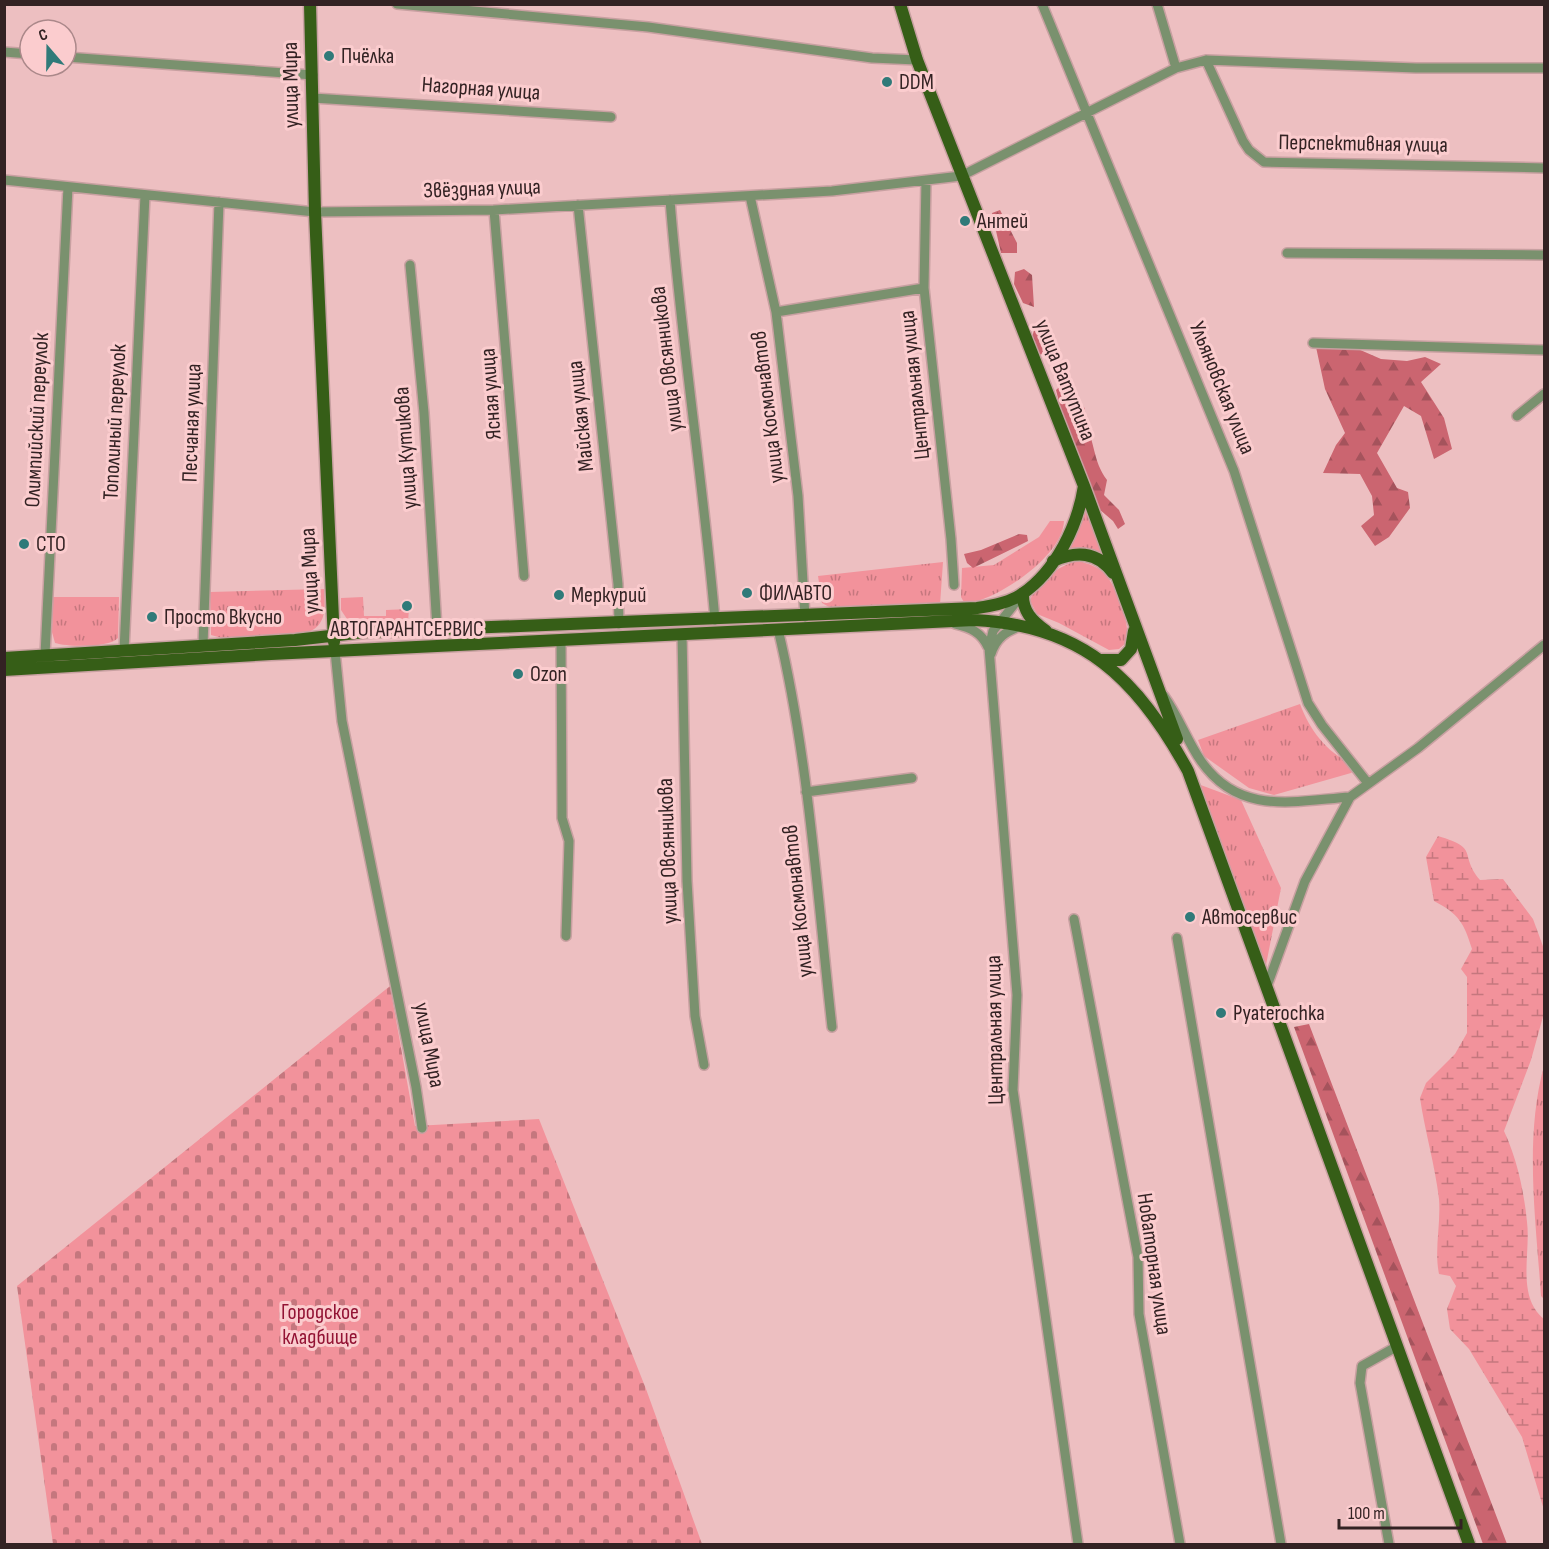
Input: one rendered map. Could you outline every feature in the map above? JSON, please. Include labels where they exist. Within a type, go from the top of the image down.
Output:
[{"type":"main road","name":"улица Мира","points":[[310,4],[315,212],[335,651]]},
{"type":"main road","name":"улица Ватутина","points":[[900,4],[916,60],[1084,486],[1188,771]]},
{"type":"main road","points":[[4,658],[437,629],[805,617],[977,608],[1009,601],[1023,593],[1053,561],[1075,526],[1084,486]]},
{"type":"main road","points":[[1053,561],[1071,554],[1088,555],[1101,561],[1118,580]]},
{"type":"main road","points":[[1023,593],[1023,605],[1029,616],[1049,633],[1099,659],[1120,676],[1153,712],[1188,771],[1469,1545]]},
{"type":"main road","points":[[4,670],[561,639],[950,622],[1000,622],[1049,633]]},
{"type":"main road","points":[[1099,659],[1113,661],[1126,656],[1134,640],[1134,625]]},
{"type":"street","points":[[397,4],[648,27],[872,58],[916,60]]},
{"type":"street","name":"Ульяновская улица","points":[[1042,4],[1088,111],[1234,471],[1308,703],[1322,725],[1367,782]]},
{"type":"street","points":[[1157,4],[1176,68]]},
{"type":"street","points":[[78,58],[313,75]]},
{"type":"street","points":[[961,176],[1176,68],[1206,60],[1416,68],[1545,68]]},
{"type":"street","name":"Перспективная улица","points":[[1206,60],[1243,141],[1249,150],[1264,162],[1545,168]]},
{"type":"street","name":"Нагорная улица","points":[[313,98],[611,117]]},
{"type":"street","name":"Звёздная улица","points":[[4,180],[315,212],[494,210],[750,196],[832,191],[961,176]]},
{"type":"street","name":"Центральная улица","points":[[926,180],[924,288],[954,585]]},
{"type":"street","name":"Олимпийский переулок","points":[[45,655],[68,187]]},
{"type":"street","name":"Тополиный переулок","points":[[124,651],[145,195]]},
{"type":"street","name":"улица Космонавтов","points":[[750,196],[776,312],[798,496],[805,617]]},
{"type":"street","name":"улица Овсянникова","points":[[670,200],[678,301],[705,506],[715,620]]},
{"type":"street","name":"Песчаная улица","points":[[203,645],[219,202]]},
{"type":"street","name":"Майская улица","points":[[578,205],[618,584],[619,624]]},
{"type":"street","name":"Ясная улица","points":[[494,210],[524,576]]},
{"type":"street","points":[[1287,253],[1545,255]]},
{"type":"street","name":"улица Кутикова","points":[[410,265],[424,413],[437,629]]},
{"type":"street","points":[[776,312],[924,288]]},
{"type":"street","points":[[1313,343],[1545,350]]},
{"type":"street","points":[[1516,416],[1545,394]]},
{"type":"street","name":"Центральная улица","points":[[1023,593],[993,631],[989,648],[1017,995],[1013,1090],[1078,1545]]},
{"type":"street","points":[[950,622],[972,628],[985,640],[989,648]]},
{"type":"street","points":[[989,659],[999,639],[1006,632],[1022,626]]},
{"type":"street","name":"улица Космонавтов","points":[[778,629],[791,683],[806,792],[832,1027]]},
{"type":"street","name":"улица Овсянникова","points":[[682,634],[687,880],[695,1016],[704,1065]]},
{"type":"street","points":[[561,639],[562,818],[569,841],[566,936]]},
{"type":"street","points":[[1267,986],[1305,881],[1350,796],[1418,748],[1545,645]]},
{"type":"street","name":"улица Мира","points":[[335,651],[342,721],[416,1087],[422,1128]]},
{"type":"street","points":[[1155,684],[1209,771],[1220,781],[1245,796],[1271,803],[1350,796]]},
{"type":"street","points":[[806,792],[912,778]]},
{"type":"street","name":"Новаторная улица","points":[[1074,919],[1138,1257],[1139,1314],[1180,1545]]},
{"type":"street","points":[[1177,938],[1281,1545]]},
{"type":"street","points":[[1389,1545],[1360,1383],[1362,1366],[1396,1347]]},
{"type":"green space","points":[[1000,210],[1017,243],[1017,253],[1001,253],[992,213]]},
{"type":"green space","points":[[1024,269],[1032,275],[1034,307],[1023,303],[1014,284],[1015,272]]},
{"type":"green space","points":[[1034,330],[1049,333],[1058,344],[1046,353],[1035,356],[1030,346]]},
{"type":"green space","points":[[1316,347],[1358,349],[1381,359],[1407,361],[1425,357],[1441,364],[1421,382],[1444,418],[1452,449],[1434,459],[1421,416],[1404,406],[1377,453],[1397,488],[1408,492],[1410,508],[1389,537],[1375,546],[1361,526],[1374,515],[1372,496],[1360,474],[1323,473],[1336,445],[1345,433],[1325,389]]},
{"type":"green space","points":[[1066,381],[1072,385],[1071,403],[1085,408],[1083,420],[1102,473],[1107,480],[1104,495],[1119,510],[1125,524],[1118,529],[1113,521],[1099,509],[1060,406],[1056,390]]},
{"type":"green space","points":[[1087,505],[1106,557],[1086,548],[1065,552],[1080,525]]},
{"type":"green space","points":[[1050,521],[1064,521],[1061,534],[1041,562],[1011,585],[979,601],[965,604],[961,597],[962,568],[994,565],[1039,537]]},
{"type":"green space","points":[[1019,534],[1027,535],[1028,541],[973,568],[967,563],[964,554],[981,550]]},
{"type":"green space","points":[[1079,561],[1102,571],[1110,580],[1118,597],[1127,625],[1127,642],[1119,649],[1109,650],[1037,614],[1030,601],[1033,592],[1053,572]]},
{"type":"green space","points":[[943,562],[940,605],[831,608],[822,603],[818,576]]},
{"type":"green space","points":[[324,589],[322,620],[315,629],[309,632],[222,638],[211,635],[210,592]]},
{"type":"green space","points":[[53,597],[119,597],[118,638],[98,645],[78,646],[55,643],[52,632]]},
{"type":"green space","points":[[363,597],[364,616],[386,616],[386,610],[409,609],[408,622],[360,624],[349,622],[341,610],[341,598]]},
{"type":"green space","points":[[1300,704],[1304,715],[1322,742],[1338,756],[1358,767],[1351,773],[1274,795],[1249,788],[1204,756],[1198,740]]},
{"type":"green space","points":[[1198,784],[1241,800],[1281,888],[1266,965]]},
{"type":"green space","points":[[1438,836],[1464,849],[1480,880],[1503,879],[1533,919],[1544,949],[1544,1013],[1531,1060],[1504,1131],[1516,1164],[1524,1199],[1528,1234],[1527,1286],[1535,1310],[1544,1319],[1544,1510],[1522,1437],[1469,1349],[1450,1329],[1447,1309],[1456,1286],[1450,1276],[1439,1274],[1437,1255],[1439,1199],[1420,1098],[1426,1083],[1455,1054],[1467,1033],[1467,977],[1461,969],[1472,949],[1459,920],[1449,910],[1434,901],[1426,857]]},
{"type":"green space","name":"Городское кладбище","points":[[390,986],[415,1126],[539,1119],[646,1389],[702,1544],[53,1544],[17,1286]]},
{"type":"green space","points":[[1309,1024],[1507,1544],[1483,1544],[1294,1027]]},
{"type":"green space","points":[[1544,1066],[1544,1299],[1541,1296],[1533,1151],[1534,1122]]},
{"type":"place","name":"Пчёлка","points":[[329,56]]},
{"type":"place","name":"DDM","points":[[887,82]]},
{"type":"place","name":"Антей","points":[[965,221]]},
{"type":"place","name":"СТО","points":[[24,544]]},
{"type":"place","name":"ФИЛАВТО","points":[[747,593]]},
{"type":"place","name":"Меркурий","points":[[559,595]]},
{"type":"place","name":"АВТОГАРАНТСЕРВИС","points":[[407,606]]},
{"type":"place","name":"Просто Вкусно","points":[[152,617]]},
{"type":"place","name":"Ozon","points":[[518,674]]},
{"type":"place","name":"Автосервис","points":[[1190,917]]},
{"type":"place","name":"Pyaterochka","points":[[1221,1013]]}]
